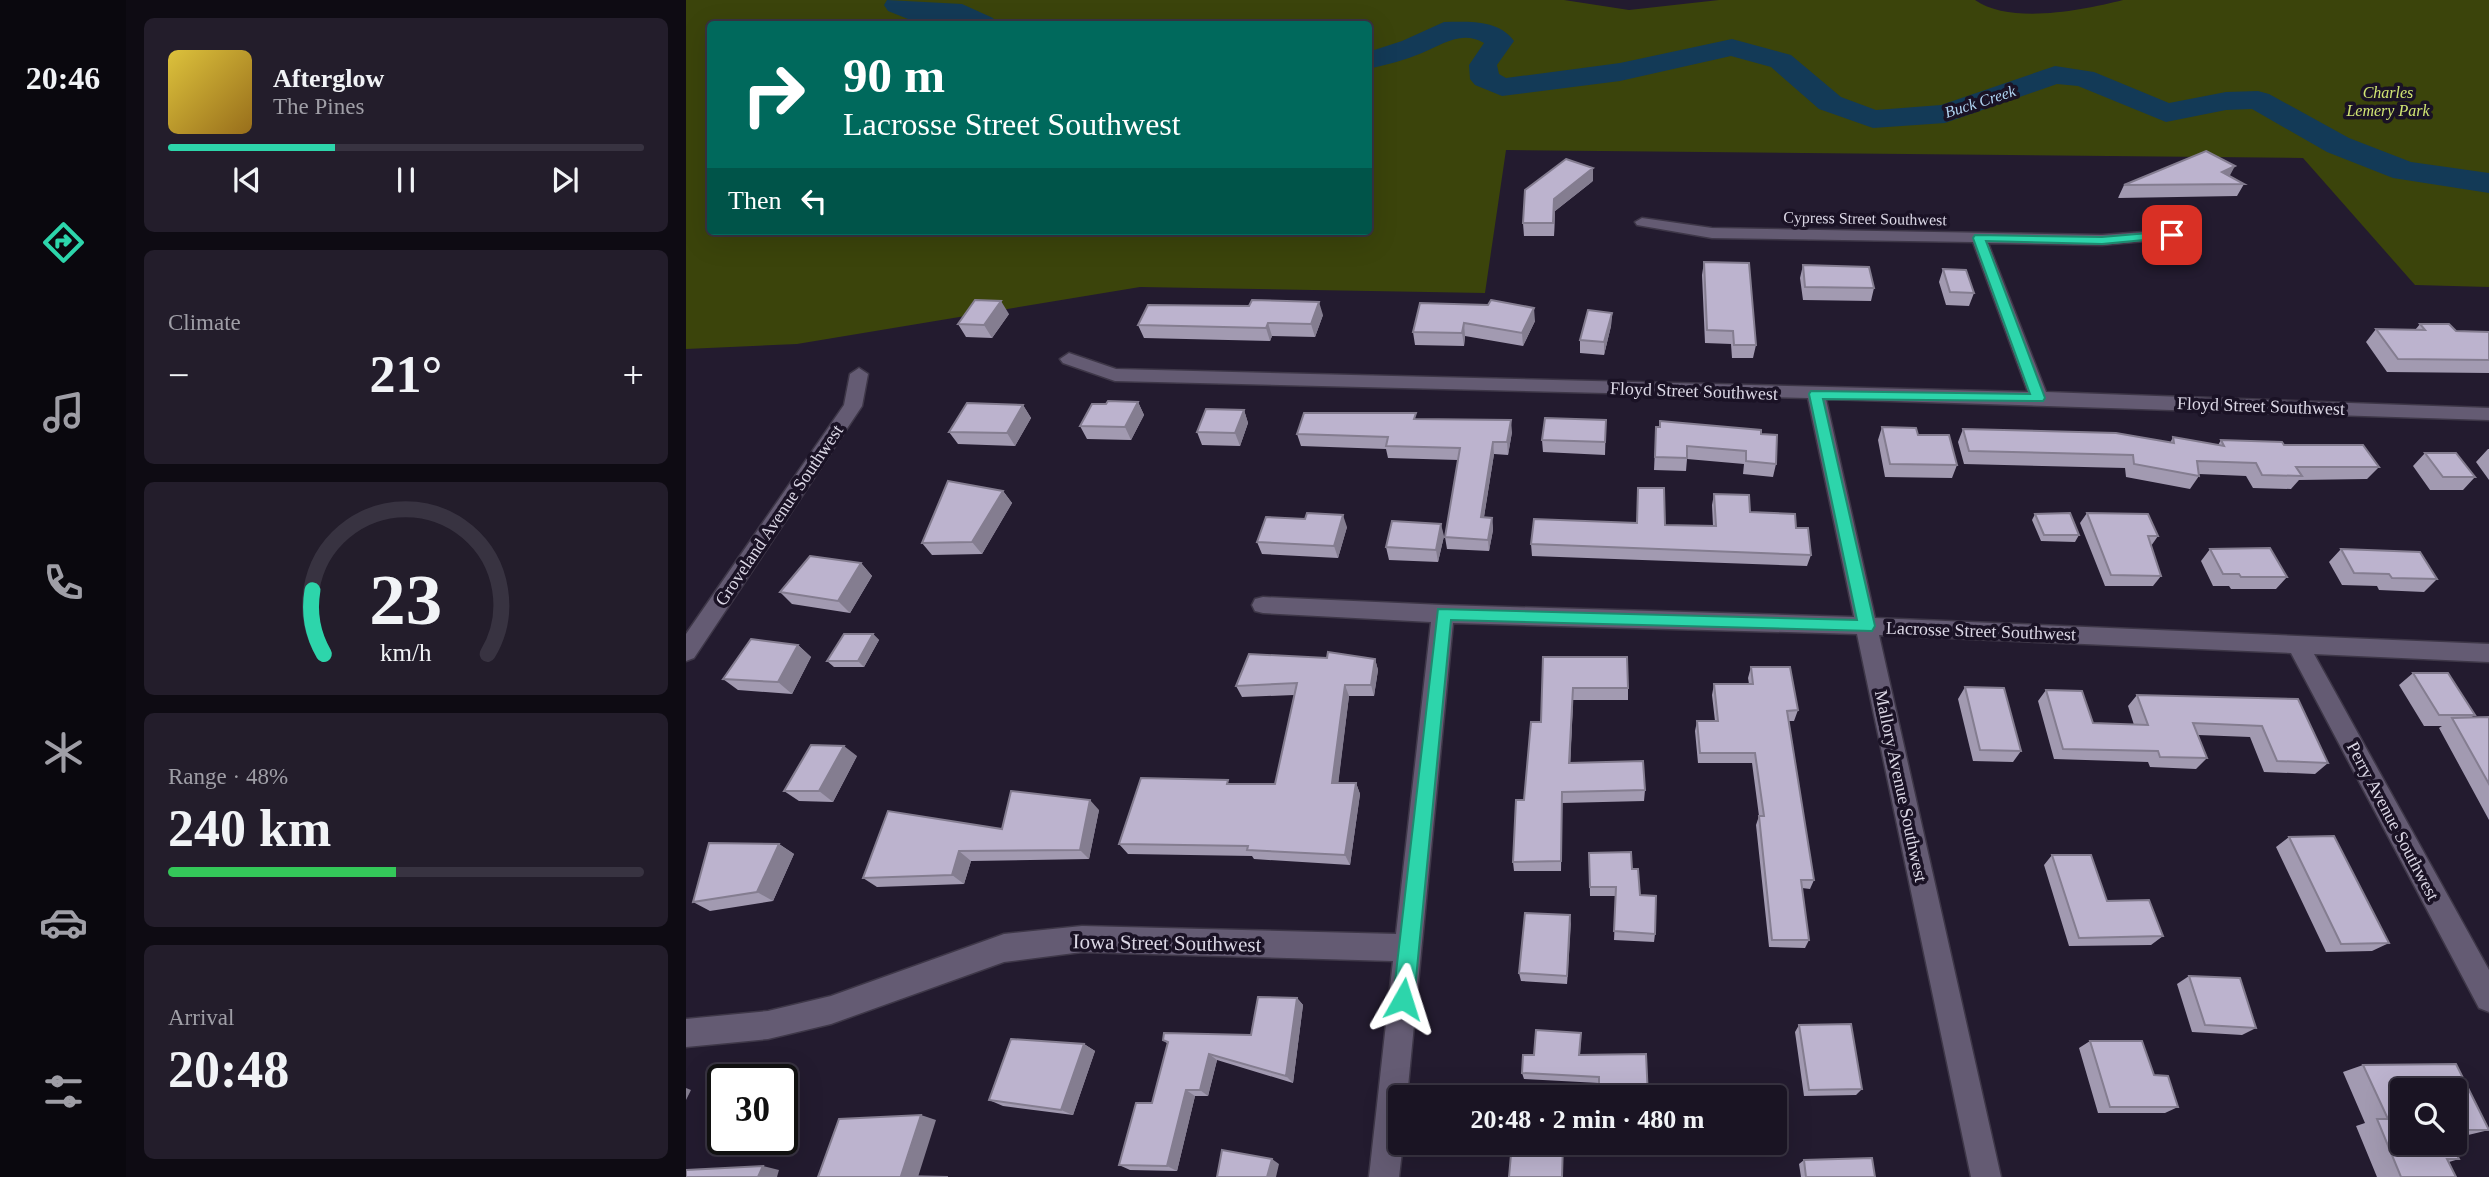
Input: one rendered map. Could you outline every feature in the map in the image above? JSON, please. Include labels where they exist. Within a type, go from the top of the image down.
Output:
[{"type":"street","name":"Cypress Street Southwest","points":[[1642,222],[1712,233],[2102,240],[2172,235]]},
{"type":"street","points":[[1979,238],[2039,398]]},
{"type":"street","name":"Floyd Street Southwest","points":[[1069,359],[1115,374],[2039,398],[2489,414]]},
{"type":"street","name":"Groveland Avenue Southwest","points":[[686,652],[853,406],[859,374]]},
{"type":"street","name":"Mallory Avenue Southwest","points":[[1816,394],[1986,1177]]},
{"type":"street","name":"Lacrosse Street Southwest","points":[[1263,605],[1443,614],[1867,626],[2489,653]]},
{"type":"street","points":[[1384,1177],[1443,614]]},
{"type":"street","name":"Perry Avenue Southwest","points":[[2297,644],[2489,998]]},
{"type":"street","name":"Iowa Street Southwest","points":[[686,1033],[768,1025],[831,1010],[1004,948],[1082,939],[1409,948]]},
{"type":"green space","name":"Charles Lemery Park","points":[[686,0],[1564,0],[1629,10],[1719,0],[1975,0],[1990,8],[2027,14],[2068,11],[2123,0],[2489,0],[2489,287],[2415,285],[2303,158],[1506,150],[1485,293],[1140,287],[797,344],[686,349]]},
{"type":"building","points":[[2206,151],[2235,166],[2222,172],[2244,184],[2124,185]]},
{"type":"building","points":[[1566,159],[1593,168],[1554,199],[1553,223],[1523,223],[1525,190]]},
{"type":"building","points":[[1704,262],[1749,263],[1756,345],[1734,345],[1733,331],[1707,330]]},
{"type":"building","points":[[1803,265],[1869,267],[1874,288],[1805,287]]},
{"type":"building","points":[[1943,269],[1966,270],[1974,293],[1950,292]]},
{"type":"building","points":[[975,300],[1001,301],[984,325],[958,324]]},
{"type":"building","points":[[1252,300],[1319,302],[1311,324],[1268,323],[1266,328],[1138,325],[1148,305],[1249,306]]},
{"type":"building","points":[[1491,300],[1534,308],[1522,333],[1464,323],[1462,333],[1413,332],[1420,303],[1488,305]]},
{"type":"building","points":[[1588,310],[1612,313],[1604,342],[1580,340]]},
{"type":"building","points":[[2420,324],[2449,324],[2456,331],[2489,332],[2489,360],[2398,359],[2376,329],[2425,330]]},
{"type":"building","points":[[1108,401],[1138,402],[1125,427],[1080,426],[1092,404],[1106,404]]},
{"type":"building","points":[[967,403],[1023,405],[1007,433],[949,432]]},
{"type":"building","points":[[1206,409],[1244,410],[1235,433],[1197,432]]},
{"type":"building","points":[[1304,413],[1416,413],[1414,419],[1511,420],[1507,442],[1493,442],[1481,517],[1492,518],[1488,540],[1445,537],[1460,448],[1386,446],[1388,437],[1297,434]]},
{"type":"building","points":[[1545,418],[1606,420],[1605,442],[1542,440]]},
{"type":"building","points":[[1660,421],[1761,430],[1761,434],[1777,435],[1776,464],[1746,461],[1746,451],[1687,446],[1687,458],[1655,457],[1656,427],[1660,427]]},
{"type":"building","points":[[1882,427],[1916,428],[1918,435],[1949,435],[1957,465],[1890,464]]},
{"type":"building","points":[[1963,429],[2116,433],[2174,443],[2173,437],[2224,446],[2221,440],[2282,442],[2284,445],[2363,445],[2379,467],[2296,467],[2302,476],[2262,475],[2256,463],[2197,461],[2199,476],[2134,464],[2133,455],[1969,451]]},
{"type":"building","points":[[2425,453],[2456,453],[2475,477],[2443,477]]},
{"type":"building","points":[[948,481],[1003,491],[972,542],[922,543]]},
{"type":"building","points":[[1638,488],[1664,488],[1665,525],[1716,526],[1714,494],[1749,495],[1750,512],[1795,514],[1796,528],[1808,528],[1811,555],[1531,544],[1534,519],[1637,523]]},
{"type":"building","points":[[1307,513],[1343,515],[1334,546],[1257,542],[1266,517],[1305,519]]},
{"type":"building","points":[[2070,513],[2079,535],[2044,535],[2035,514]]},
{"type":"building","points":[[2087,513],[2148,514],[2158,536],[2148,536],[2161,576],[2111,575]]},
{"type":"building","points":[[1392,521],[1441,524],[1436,550],[1386,547]]},
{"type":"building","points":[[2270,548],[2287,577],[2241,577],[2239,574],[2223,574],[2210,549]]},
{"type":"building","points":[[2341,549],[2420,552],[2437,579],[2392,578],[2389,574],[2354,573]]},
{"type":"building","points":[[810,556],[861,563],[838,601],[780,592]]},
{"type":"building","points":[[844,634],[873,634],[858,661],[827,661]]},
{"type":"building","points":[[751,639],[798,645],[778,682],[723,679]]},
{"type":"building","points":[[1328,652],[1375,659],[1371,685],[1345,685],[1332,783],[1356,783],[1345,855],[1247,850],[1248,846],[1119,844],[1141,778],[1228,780],[1227,784],[1275,784],[1297,683],[1236,686],[1249,654],[1327,658]]},
{"type":"building","points":[[1543,657],[1627,657],[1628,688],[1573,688],[1569,763],[1643,761],[1645,790],[1562,792],[1561,861],[1513,862],[1516,800],[1524,800],[1531,722],[1541,722]]},
{"type":"building","points":[[1751,667],[1790,667],[1798,710],[1787,711],[1814,880],[1801,880],[1809,940],[1772,940],[1759,816],[1764,816],[1755,753],[1700,753],[1697,721],[1718,721],[1714,684],[1753,684]]},
{"type":"building","points":[[2413,673],[2448,673],[2475,715],[2439,715]]},
{"type":"building","points":[[1965,687],[2004,688],[2021,751],[1980,750]]},
{"type":"building","points":[[2046,690],[2082,691],[2093,723],[2148,725],[2137,695],[2298,699],[2328,763],[2277,761],[2262,726],[2193,723],[2207,758],[2160,757],[2158,751],[2063,749]]},
{"type":"building","points":[[2489,717],[2489,784],[2452,718]]},
{"type":"building","points":[[811,745],[844,746],[819,791],[784,791]]},
{"type":"building","points":[[1011,791],[1090,800],[1080,850],[959,851],[952,875],[863,878],[888,811],[1002,829]]},
{"type":"building","points":[[2334,836],[2389,943],[2341,944],[2289,837]]},
{"type":"building","points":[[709,843],[779,844],[757,892],[693,902]]},
{"type":"building","points":[[1631,852],[1632,869],[1638,869],[1640,895],[1656,896],[1655,934],[1614,931],[1616,887],[1590,887],[1589,853]]},
{"type":"building","points":[[2052,855],[2091,855],[2107,901],[2149,900],[2163,936],[2079,938]]},
{"type":"building","points":[[1525,913],[1570,915],[1567,976],[1519,973]]},
{"type":"building","points":[[2189,976],[2240,978],[2256,1028],[2205,1025]]},
{"type":"building","points":[[1258,997],[1297,998],[1286,1076],[1209,1054],[1200,1090],[1186,1090],[1167,1166],[1119,1165],[1136,1103],[1152,1103],[1168,1042],[1163,1040],[1164,1033],[1251,1035]]},
{"type":"building","points":[[1851,1024],[1862,1089],[1809,1090],[1799,1025]]},
{"type":"building","points":[[1536,1030],[1581,1033],[1579,1055],[1646,1054],[1647,1085],[1599,1085],[1599,1077],[1522,1073],[1523,1055],[1534,1055]]},
{"type":"building","points":[[1011,1039],[1084,1044],[1061,1110],[989,1100]]},
{"type":"building","points":[[2090,1041],[2142,1041],[2154,1075],[2168,1076],[2178,1107],[2110,1107]]},
{"type":"building","points":[[2456,1064],[2463,1078],[2390,1078],[2390,1150],[2377,1119],[2388,1119],[2363,1065]]},
{"type":"building","points":[[2467,1086],[2489,1130],[2467,1130]]},
{"type":"building","points":[[921,1115],[901,1176],[948,1177],[818,1177],[839,1119]]},
{"type":"building","points":[[1222,1150],[1272,1159],[1267,1177],[1217,1177]]},
{"type":"building","points":[[1511,1155],[1563,1155],[1562,1177],[1509,1177]]},
{"type":"building","points":[[2392,1155],[2457,1155],[2459,1159],[2447,1159],[2456,1177],[2401,1177]]},
{"type":"building","points":[[1872,1158],[1875,1177],[1806,1177],[1804,1160]]},
{"type":"building","points":[[763,1166],[758,1177],[686,1177],[686,1170]]},
{"type":"waterway","name":"Buck Creek","points":[[905,0],[897,5],[908,11],[962,12],[978,21]]},
{"type":"waterway","name":"Buck Creek","points":[[1372,60],[1412,47],[1444,30],[1483,31],[1500,41],[1483,65],[1485,79],[1502,87],[1620,72],[1732,47],[1781,61],[1830,103],[1873,119],[1945,114],[2055,75],[2084,78],[2166,113],[2226,101],[2258,100],[2338,145],[2405,171],[2489,183]]},
{"type":"route","points":[[1403,999],[1443,614],[1867,626],[1816,394],[2039,398],[1979,238],[2102,240],[2172,235]]}]
